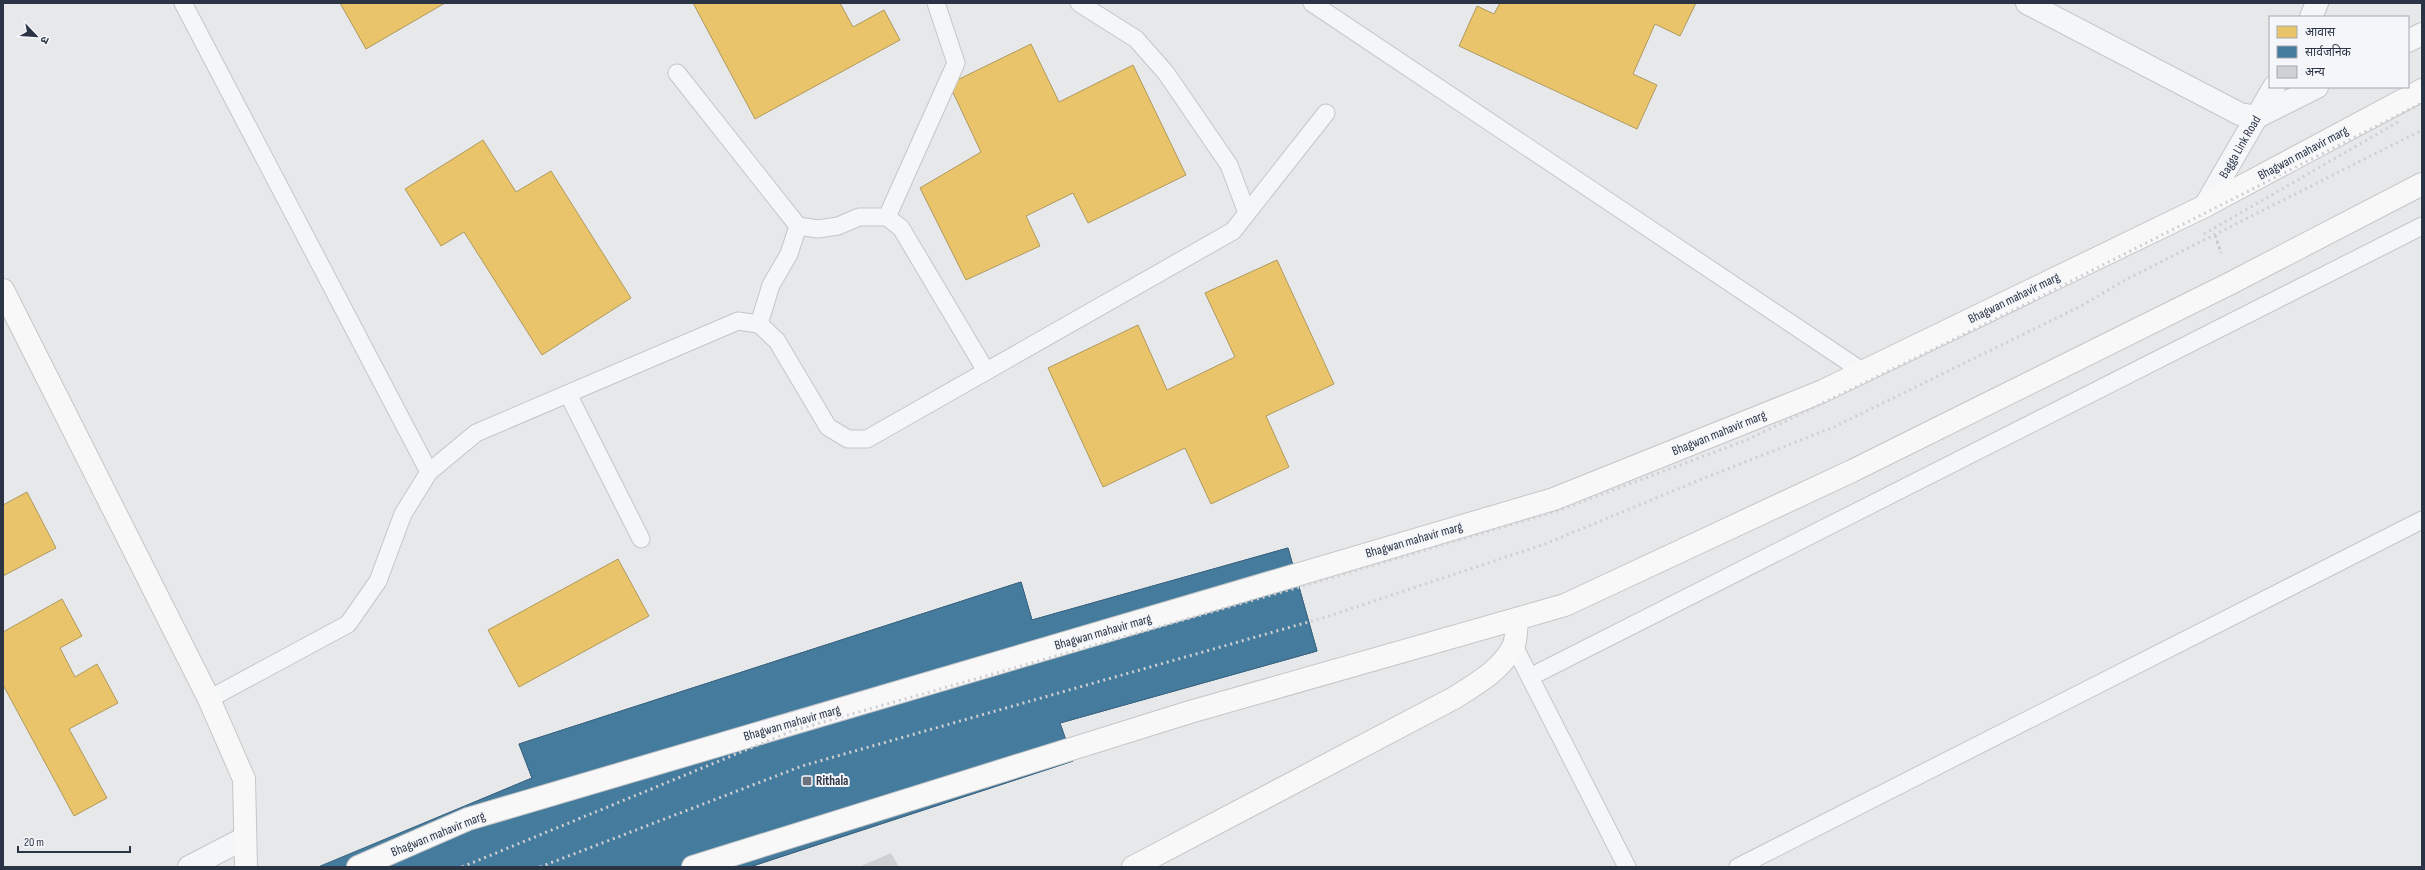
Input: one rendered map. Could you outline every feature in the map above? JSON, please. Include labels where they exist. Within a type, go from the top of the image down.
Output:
[{"type":"main road","name":"Bhagwan mahavir marg","points":[[358,867],[468,819],[1554,499],[1823,391],[2204,206],[2422,90]]},
{"type":"main road","points":[[693,867],[1190,712],[1565,605],[1852,471],[2231,283],[2422,184]]},
{"type":"main road","points":[[3,290],[209,699],[244,779],[246,867]]},
{"type":"main road","points":[[1133,867],[1454,698],[1481,681],[1500,664],[1514,646],[1517,619]]},
{"type":"street","points":[[2028,3],[2240,114],[2257,117],[2315,88]]},
{"type":"street","points":[[2312,16],[2318,3]]},
{"type":"street","points":[[2409,40],[2422,34]]},
{"type":"street","name":"Bagga Link Road","points":[[2204,206],[2273,88]]},
{"type":"street","points":[[189,867],[246,838]]},
{"type":"lane","points":[[183,3],[429,472]]},
{"type":"lane","points":[[887,217],[956,63],[936,3]]},
{"type":"lane","points":[[1079,3],[1136,39],[1166,73],[1229,165],[1247,213]]},
{"type":"lane","points":[[1312,3],[1862,371]]},
{"type":"lane","points":[[677,73],[798,226],[818,229],[838,226],[859,217],[887,217],[901,228],[986,371]]},
{"type":"lane","points":[[209,699],[348,624],[378,580],[403,514],[429,472],[476,433],[738,321],[758,324],[777,341],[828,428],[848,439],[867,439],[1233,231],[1326,113]]},
{"type":"lane","points":[[758,324],[771,285],[789,254],[798,226]]},
{"type":"lane","points":[[1530,677],[2422,226]]},
{"type":"lane","points":[[568,394],[641,539]]},
{"type":"lane","points":[[1738,867],[2422,520]]},
{"type":"lane","points":[[1514,646],[1627,867]]},
{"type":"path","points":[[2204,206],[2231,283]]},
{"type":"building: आवास","points":[[340,3],[445,3],[366,49]]},
{"type":"building: आवास","points":[[693,3],[840,3],[853,27],[884,10],[900,40],[755,119]]},
{"type":"building: आवास","points":[[1500,3],[1696,3],[1680,36],[1655,24],[1633,74],[1657,85],[1637,129],[1459,46],[1477,6],[1494,14]]},
{"type":"building: आवास","points":[[1031,44],[1059,102],[1133,65],[1186,175],[1088,223],[1073,193],[1026,216],[1040,246],[966,280],[920,188],[981,152],[949,84]]},
{"type":"building: आवास","points":[[483,140],[516,192],[551,171],[631,298],[542,355],[464,232],[441,246],[405,189]]},
{"type":"building: आवास","points":[[1277,260],[1334,384],[1266,416],[1289,467],[1211,504],[1185,448],[1103,487],[1048,368],[1138,325],[1167,390],[1235,357],[1205,293]]},
{"type":"building: आवास","points":[[27,492],[56,548],[3,576],[3,505]]},
{"type":"building: आवास","points":[[618,559],[649,616],[519,687],[488,630]]},
{"type":"building: आवास","points":[[62,599],[82,636],[60,648],[75,677],[97,664],[118,703],[69,729],[107,798],[74,816],[3,685],[3,632]]},
{"type":"building: सार्वजनिक","points":[[1288,548],[1317,651],[1060,723],[1073,761],[750,867],[321,867],[532,778],[519,744],[1021,582],[1032,620]]},
{"type":"building: सार्वजनिक","points":[[1288,548],[1317,651],[1060,723],[1073,761],[749,867],[318,867],[532,778],[519,744],[1021,582],[1032,620]]},
{"type":"building: अन्य","points":[[891,853],[899,867],[859,867]]},
{"type":"railway","points":[[462,867],[792,731],[1317,582],[1557,511],[1747,440],[2028,303],[2422,103]]},
{"type":"railway","points":[[2204,234],[2398,122]]},
{"type":"railway","points":[[540,867],[802,766],[1326,617],[1545,544],[1702,479],[1834,427],[2081,306],[2125,280],[2422,130]]},
{"type":"place","name":"Rithala","points":[[807,781]]}]
